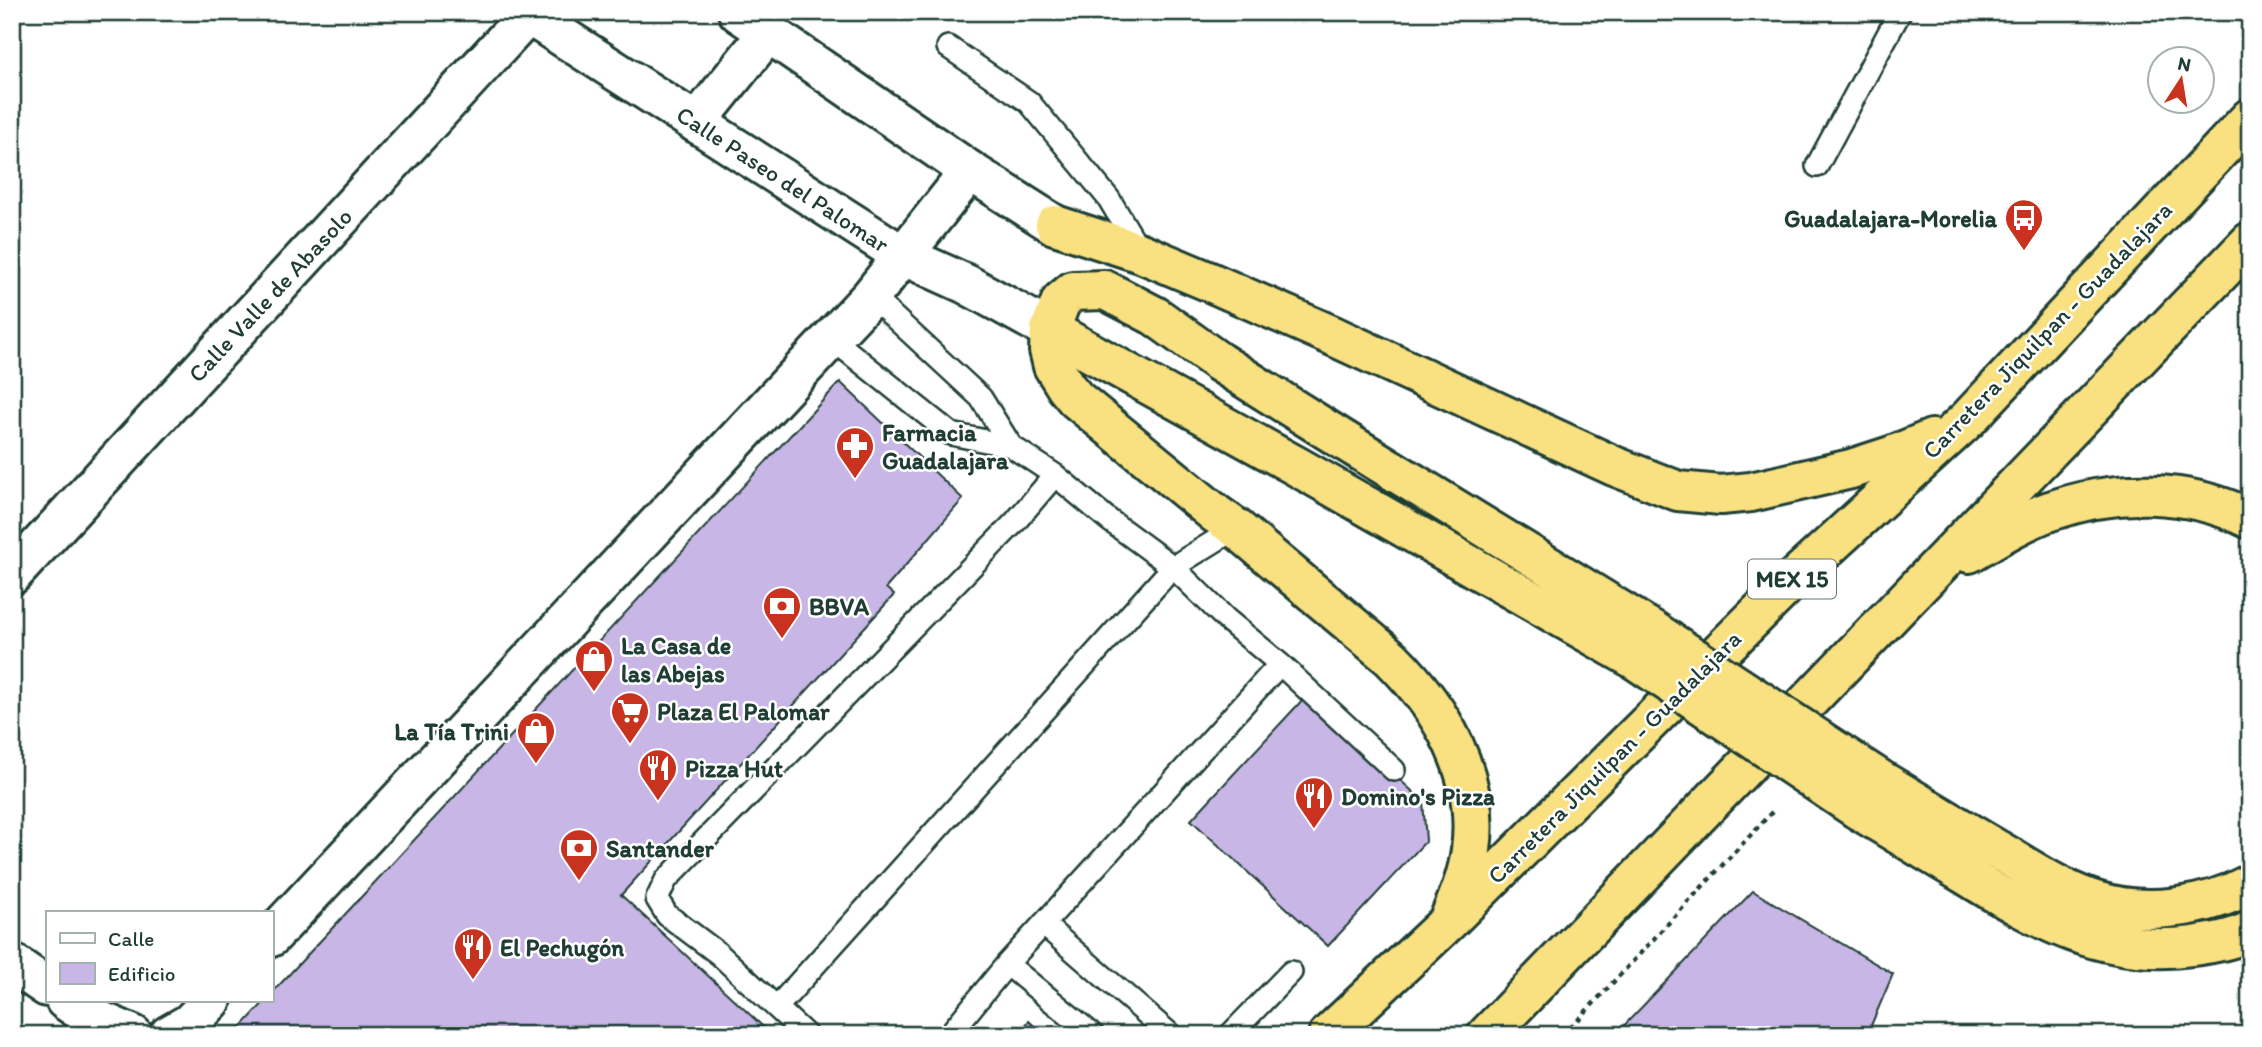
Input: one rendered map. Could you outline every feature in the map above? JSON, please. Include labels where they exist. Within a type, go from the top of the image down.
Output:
[{"type":"highway","name":"Carretera Jiquilpan - Guadalajara","points":[[1328,1035],[1448,922],[1791,581],[1968,419],[2250,118]]},
{"type":"highway","points":[[1055,225],[1141,253],[1331,335],[1614,466],[1678,491],[1721,495],[1751,492],[1851,469],[1931,439],[1968,419]]},
{"type":"highway","points":[[1055,225],[1219,362]]},
{"type":"highway","points":[[1487,1035],[2250,242]]},
{"type":"highway","points":[[1448,922],[1465,878],[1474,828],[1465,776],[1447,728],[1414,681],[1391,657],[1076,399],[1053,366],[1049,350],[1050,330],[1061,301],[1073,291],[1105,290],[1155,316],[1219,362],[1868,794],[2013,905],[2069,932],[2125,945],[2183,947],[2214,943],[2250,931]]},
{"type":"highway","points":[[1050,330],[1298,467],[1643,645]]},
{"type":"highway","points":[[1936,570],[2048,512],[2104,497],[2130,494],[2182,498],[2209,503],[2250,519]]},
{"type":"highway","points":[[1868,794],[2098,902],[2161,908],[2218,897],[2250,884]]},
{"type":"street","name":"Calle Paseo del Palomar","points":[[526,14],[902,256],[966,284],[1050,330]]},
{"type":"street","name":"Calle Valle de Abasolo","points":[[12,575],[526,14]]},
{"type":"street","points":[[696,123],[753,23],[970,171],[1055,225]]},
{"type":"street","points":[[273,935],[871,296],[970,171]]},
{"type":"street","points":[[12,963],[46,987]]},
{"type":"street","points":[[68,1002],[87,1015],[133,1035]]},
{"type":"street","points":[[169,1035],[190,1023],[210,1002]]},
{"type":"lane","points":[[1817,166],[1900,12]]},
{"type":"lane","points":[[948,47],[1029,102],[1109,199],[1141,253]]},
{"type":"lane","points":[[871,296],[981,398],[1011,446]]},
{"type":"lane","points":[[831,338],[951,434],[1011,446],[1055,475],[1173,568],[1394,770]]},
{"type":"lane","points":[[806,1035],[719,954],[667,915],[657,899],[666,880],[1015,522],[1055,475]]},
{"type":"lane","points":[[777,1006],[1173,568],[1236,528]]},
{"type":"lane","points":[[949,1035],[1007,964],[1280,664]]},
{"type":"lane","points":[[1044,924],[1171,1035]]},
{"type":"lane","points":[[1007,964],[1093,1035]]},
{"type":"lane","points":[[1230,1035],[1291,972]]},
{"type":"path","points":[[1564,1035],[1772,811]]},
{"type":"building","name":"Plaza El Palomar","points":[[840,382],[963,499],[886,588],[894,595],[621,895],[772,1035],[234,1035],[264,1002],[273,1002],[273,992]]},
{"type":"building","name":"Domino's Pizza","points":[[1307,695],[1423,801],[1426,841],[1328,946],[1191,820]]},
{"type":"building","points":[[1753,891],[1893,974],[1867,1035],[1615,1035]]},
{"type":"building","points":[[1029,1021],[1044,1035],[1017,1035]]},
{"type":"place","name":"Guadalajara-Morelia","points":[[2024,252]]},
{"type":"place","name":"Farmacia Guadalajara","points":[[855,480]]},
{"type":"place","name":"BBVA","points":[[782,640]]},
{"type":"place","name":"La Casa de las Abejas","points":[[594,693]]},
{"type":"place","name":"Plaza El Palomar","points":[[630,745]]},
{"type":"place","name":"La Tía Trini","points":[[536,765]]},
{"type":"place","name":"Pizza Hut","points":[[658,802]]},
{"type":"place","name":"Domino's Pizza","points":[[1314,830]]},
{"type":"place","name":"Santander","points":[[579,882]]},
{"type":"place","name":"El Pechugón","points":[[473,981]]}]
